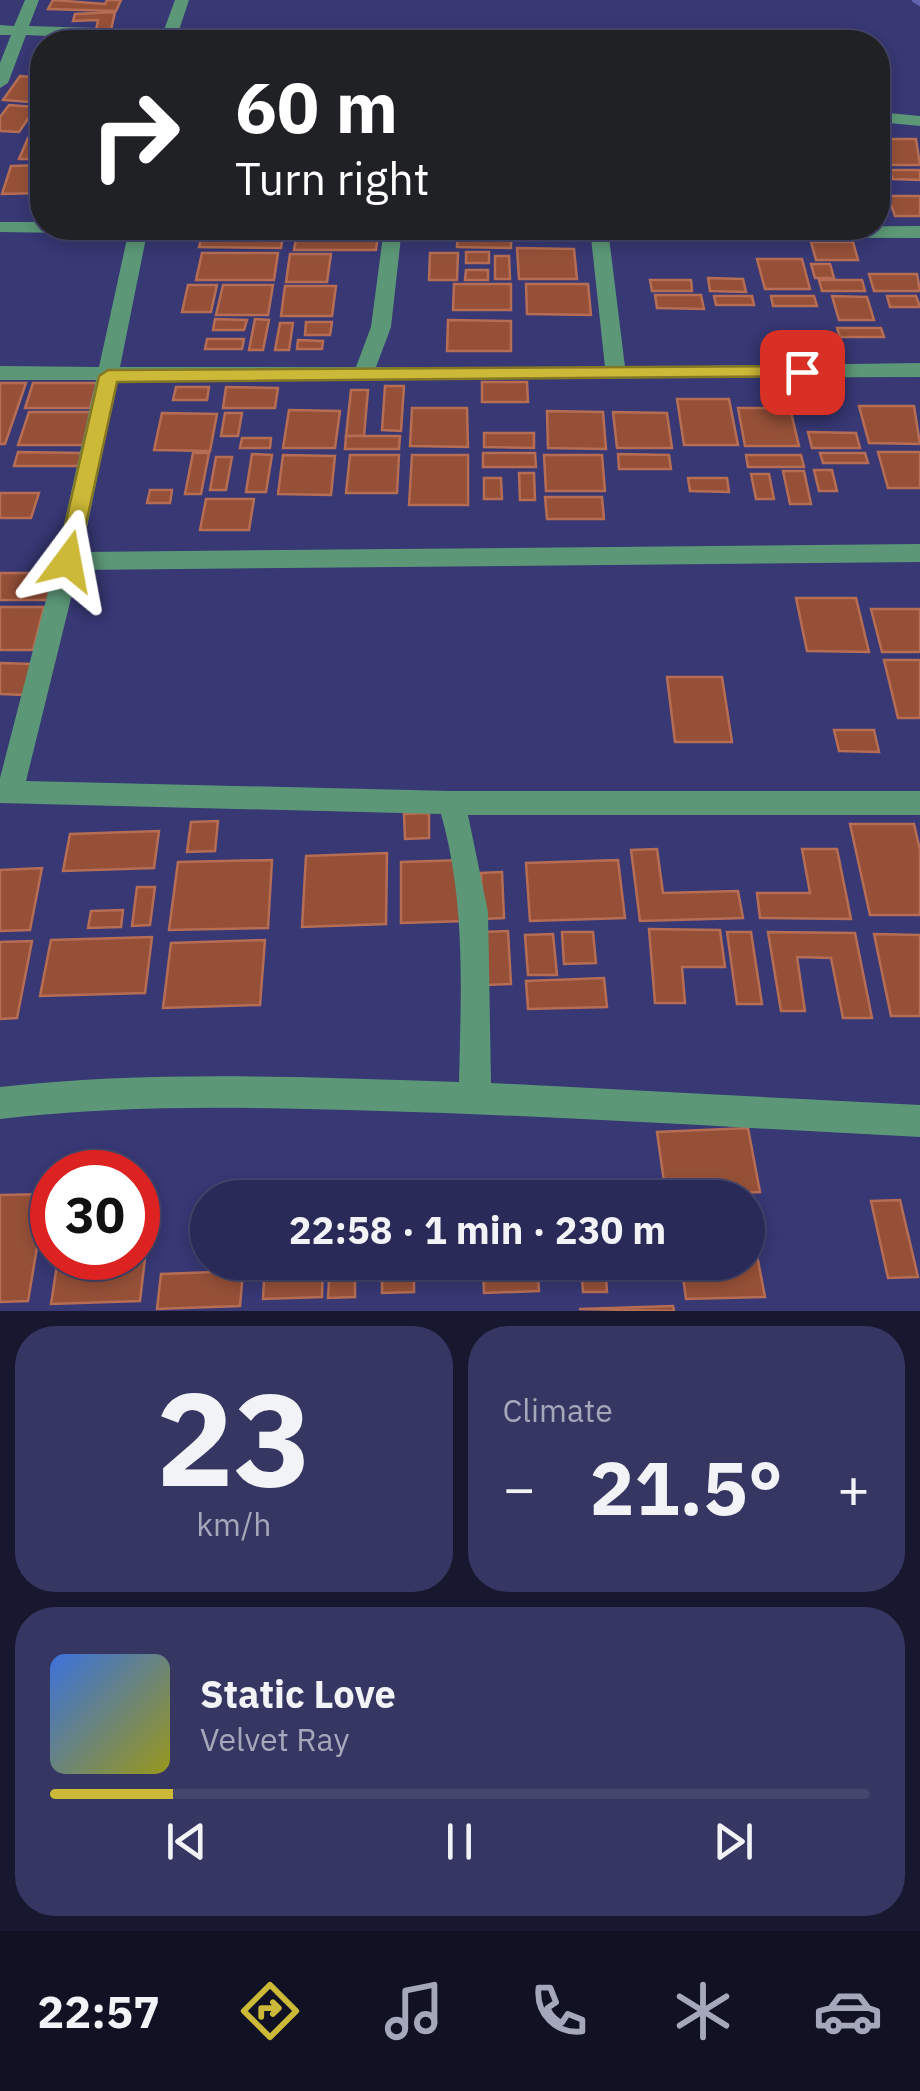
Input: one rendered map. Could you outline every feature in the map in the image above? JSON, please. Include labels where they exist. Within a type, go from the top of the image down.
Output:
[{"type":"street","points":[[0,82],[32,0]]},
{"type":"street","points":[[171,30],[182,0]]},
{"type":"street","points":[[0,30],[38,30]]},
{"type":"street","points":[[890,118],[920,121]]},
{"type":"street","points":[[0,227],[30,227]]},
{"type":"street","points":[[890,232],[920,232]]},
{"type":"street","points":[[136,240],[68,561],[5,792],[450,803],[920,803]]},
{"type":"street","points":[[363,375],[384,312],[392,240]]},
{"type":"street","points":[[601,240],[616,374]]},
{"type":"street","points":[[0,373],[108,376],[920,370]]},
{"type":"street","points":[[68,561],[920,553]]},
{"type":"street","points":[[450,803],[471,871],[476,922],[475,1098]]},
{"type":"street","points":[[0,1104],[69,1095],[204,1090],[475,1098],[920,1121]]},
{"type":"building","points":[[53,0],[105,4],[107,0],[121,0],[116,11],[48,9]]},
{"type":"building","points":[[115,12],[111,30],[96,30],[98,20],[73,21],[75,14]]},
{"type":"building","points":[[20,76],[30,77],[30,102],[3,100]]},
{"type":"building","points":[[9,105],[30,107],[30,116],[19,132],[0,131],[0,117]]},
{"type":"building","points":[[28,138],[30,138],[30,159],[19,159]]},
{"type":"building","points":[[890,139],[916,139],[920,165],[890,165]]},
{"type":"building","points":[[30,165],[30,193],[2,194],[11,166]]},
{"type":"building","points":[[890,170],[920,170],[920,180],[893,179]]},
{"type":"building","points":[[890,196],[920,196],[920,216],[895,216]]},
{"type":"building","points":[[201,240],[282,240],[281,248],[199,247]]},
{"type":"building","points":[[296,240],[377,240],[376,250],[294,250]]},
{"type":"building","points":[[457,240],[511,240],[511,248],[457,247]]},
{"type":"building","points":[[811,242],[853,242],[858,260],[816,260]]},
{"type":"building","points":[[517,248],[574,249],[577,279],[519,279]]},
{"type":"building","points":[[466,252],[489,252],[489,263],[466,263]]},
{"type":"building","points":[[202,253],[278,253],[274,280],[196,280]]},
{"type":"building","points":[[430,253],[458,253],[457,280],[429,280]]},
{"type":"building","points":[[290,254],[331,254],[327,282],[286,282]]},
{"type":"building","points":[[495,256],[509,256],[510,279],[495,279]]},
{"type":"building","points":[[757,259],[802,259],[810,289],[765,289]]},
{"type":"building","points":[[811,264],[830,264],[834,278],[815,278]]},
{"type":"building","points":[[466,270],[488,270],[488,280],[465,280]]},
{"type":"building","points":[[869,274],[917,274],[920,291],[874,291]]},
{"type":"building","points":[[708,278],[743,279],[746,292],[710,291]]},
{"type":"building","points":[[650,280],[691,280],[692,291],[652,291]]},
{"type":"building","points":[[819,280],[862,280],[865,291],[822,291]]},
{"type":"building","points":[[454,284],[511,284],[511,310],[453,310]]},
{"type":"building","points":[[526,284],[588,284],[591,315],[527,314]]},
{"type":"building","points":[[188,285],[217,285],[211,312],[182,312]]},
{"type":"building","points":[[223,285],[273,285],[268,315],[216,315]]},
{"type":"building","points":[[285,286],[336,286],[332,316],[281,316]]},
{"type":"building","points":[[655,295],[701,295],[704,309],[657,308]]},
{"type":"building","points":[[714,296],[752,296],[754,305],[716,305]]},
{"type":"building","points":[[771,296],[814,296],[817,306],[773,306]]},
{"type":"building","points":[[832,296],[867,297],[874,320],[839,320]]},
{"type":"building","points":[[887,296],[916,296],[920,307],[890,307]]},
{"type":"building","points":[[215,319],[247,320],[244,330],[213,330]]},
{"type":"building","points":[[255,319],[269,320],[263,350],[249,350]]},
{"type":"building","points":[[448,320],[511,321],[511,351],[447,351]]},
{"type":"building","points":[[306,322],[332,322],[330,335],[305,335]]},
{"type":"building","points":[[280,323],[293,323],[289,350],[275,350]]},
{"type":"building","points":[[837,328],[881,328],[884,337],[840,337]]},
{"type":"building","points":[[207,339],[244,339],[242,349],[205,349]]},
{"type":"building","points":[[298,340],[323,341],[322,349],[297,349]]},
{"type":"building","points":[[482,382],[527,382],[528,402],[482,402]]},
{"type":"building","points":[[0,383],[26,383],[5,444],[0,444]]},
{"type":"building","points":[[33,383],[97,383],[90,408],[25,408]]},
{"type":"building","points":[[385,386],[404,386],[401,431],[382,430]]},
{"type":"building","points":[[176,387],[209,387],[207,400],[173,400]]},
{"type":"building","points":[[226,387],[278,388],[275,408],[223,408]]},
{"type":"building","points":[[351,390],[368,390],[364,436],[346,436]]},
{"type":"building","points":[[677,399],[729,399],[738,445],[684,445]]},
{"type":"building","points":[[859,406],[914,406],[920,444],[869,443]]},
{"type":"building","points":[[412,408],[467,408],[468,447],[410,446]]},
{"type":"building","points":[[738,408],[790,408],[799,446],[745,446]]},
{"type":"building","points":[[289,410],[340,411],[335,448],[283,448]]},
{"type":"building","points":[[547,411],[603,412],[606,449],[548,448]]},
{"type":"building","points":[[29,412],[94,412],[84,445],[18,445]]},
{"type":"building","points":[[613,412],[667,413],[672,448],[617,448]]},
{"type":"building","points":[[162,413],[217,414],[210,451],[154,450]]},
{"type":"building","points":[[225,413],[242,413],[238,436],[221,436]]},
{"type":"building","points":[[808,432],[856,433],[860,448],[812,448]]},
{"type":"building","points":[[484,433],[534,433],[534,448],[484,447]]},
{"type":"building","points":[[346,436],[400,436],[399,449],[345,449]]},
{"type":"building","points":[[242,438],[271,438],[270,448],[240,448]]},
{"type":"building","points":[[18,452],[82,453],[78,466],[14,466]]},
{"type":"building","points":[[878,452],[920,452],[920,488],[888,488]]},
{"type":"building","points":[[193,453],[209,453],[201,494],[185,494]]},
{"type":"building","points":[[483,453],[535,453],[536,467],[483,467]]},
{"type":"building","points":[[820,453],[865,453],[868,463],[823,463]]},
{"type":"building","points":[[252,454],[272,455],[266,492],[246,492]]},
{"type":"building","points":[[618,454],[669,455],[671,469],[619,469]]},
{"type":"building","points":[[283,455],[335,456],[331,495],[278,494]]},
{"type":"building","points":[[350,455],[399,455],[397,493],[346,493]]},
{"type":"building","points":[[412,455],[468,455],[468,505],[409,505]]},
{"type":"building","points":[[544,455],[602,455],[605,491],[546,491]]},
{"type":"building","points":[[746,455],[801,455],[804,467],[748,467]]},
{"type":"building","points":[[216,457],[232,457],[226,490],[210,490]]},
{"type":"building","points":[[814,470],[832,470],[837,491],[819,491]]},
{"type":"building","points":[[783,471],[804,471],[811,504],[790,504]]},
{"type":"building","points":[[519,473],[534,473],[535,500],[520,500]]},
{"type":"building","points":[[751,474],[769,474],[774,499],[756,499]]},
{"type":"building","points":[[484,478],[501,478],[502,499],[484,499]]},
{"type":"building","points":[[688,478],[727,478],[729,492],[690,491]]},
{"type":"building","points":[[150,490],[172,490],[170,503],[147,503]]},
{"type":"building","points":[[0,493],[39,493],[31,518],[0,518]]},
{"type":"building","points":[[545,497],[602,497],[604,519],[547,519]]},
{"type":"building","points":[[206,499],[254,499],[249,530],[200,530]]},
{"type":"building","points":[[0,573],[57,573],[49,600],[0,600]]},
{"type":"building","points":[[796,598],[856,598],[869,652],[807,651]]},
{"type":"building","points":[[0,607],[44,607],[33,650],[0,650]]},
{"type":"building","points":[[871,609],[920,609],[920,652],[882,652]]},
{"type":"building","points":[[884,660],[920,660],[920,718],[898,718]]},
{"type":"building","points":[[0,663],[32,664],[24,695],[0,694]]},
{"type":"building","points":[[667,677],[722,677],[732,742],[675,742]]},
{"type":"building","points":[[834,730],[874,730],[879,752],[839,751]]},
{"type":"building","points":[[429,813],[429,838],[405,839],[404,814]]},
{"type":"building","points":[[218,821],[215,851],[187,852],[191,822]]},
{"type":"building","points":[[850,824],[914,824],[920,850],[920,915],[870,915]]},
{"type":"building","points":[[159,831],[154,868],[63,871],[70,834]]},
{"type":"building","points":[[657,849],[663,893],[738,891],[743,918],[640,921],[631,850]]},
{"type":"building","points":[[802,849],[837,849],[851,919],[760,918],[757,893],[810,893]]},
{"type":"building","points":[[387,853],[386,924],[302,927],[306,856]]},
{"type":"building","points":[[272,860],[268,928],[169,930],[178,862]]},
{"type":"building","points":[[464,860],[467,921],[401,923],[401,862]]},
{"type":"building","points":[[618,860],[625,918],[530,921],[526,863]]},
{"type":"building","points":[[42,868],[30,930],[0,931],[0,870]]},
{"type":"building","points":[[502,872],[504,918],[483,919],[481,873]]},
{"type":"building","points":[[137,887],[155,887],[150,925],[132,926]]},
{"type":"building","points":[[123,910],[121,927],[88,928],[91,911]]},
{"type":"building","points":[[649,929],[720,930],[725,967],[682,967],[685,1003],[655,1003]]},
{"type":"building","points":[[508,931],[511,984],[486,985],[483,932]]},
{"type":"building","points":[[562,932],[593,932],[596,963],[564,964]]},
{"type":"building","points":[[727,932],[751,932],[762,1004],[737,1004]]},
{"type":"building","points":[[768,932],[855,933],[872,1018],[843,1018],[831,958],[797,957],[805,1011],[781,1011]]},
{"type":"building","points":[[553,934],[557,975],[528,975],[525,935]]},
{"type":"building","points":[[874,934],[920,935],[920,1016],[891,1016]]},
{"type":"building","points":[[152,937],[145,993],[40,996],[51,940]]},
{"type":"building","points":[[265,940],[260,1005],[163,1008],[171,943]]},
{"type":"building","points":[[32,941],[17,1018],[0,1019],[0,942]]},
{"type":"building","points":[[604,978],[607,1007],[528,1009],[526,981]]},
{"type":"building","points":[[748,1128],[758,1180],[664,1180],[657,1132]]},
{"type":"building","points":[[30,1194],[32,1280],[28,1301],[0,1302],[0,1195]]},
{"type":"building","points":[[900,1200],[918,1277],[888,1278],[871,1201]]},
{"type":"building","points":[[190,1273],[190,1280],[242,1280],[240,1306],[157,1309],[161,1274]]},
{"type":"building","points":[[55,1280],[142,1280],[140,1301],[51,1304]]},
{"type":"building","points":[[264,1280],[322,1280],[322,1297],[263,1299]]},
{"type":"building","points":[[329,1280],[355,1280],[355,1297],[328,1298]]},
{"type":"building","points":[[382,1280],[414,1280],[414,1292],[382,1293]]},
{"type":"building","points":[[484,1280],[538,1280],[539,1291],[484,1293]]},
{"type":"building","points":[[582,1280],[606,1280],[607,1292],[583,1292]]},
{"type":"building","points":[[683,1280],[762,1280],[765,1297],[686,1299]]},
{"type":"building","points":[[673,1306],[674,1311],[579,1309]]},
{"type":"waterway","points":[[915,0],[920,3]]},
{"type":"route","points":[[68,561],[108,376],[802,372]]}]
